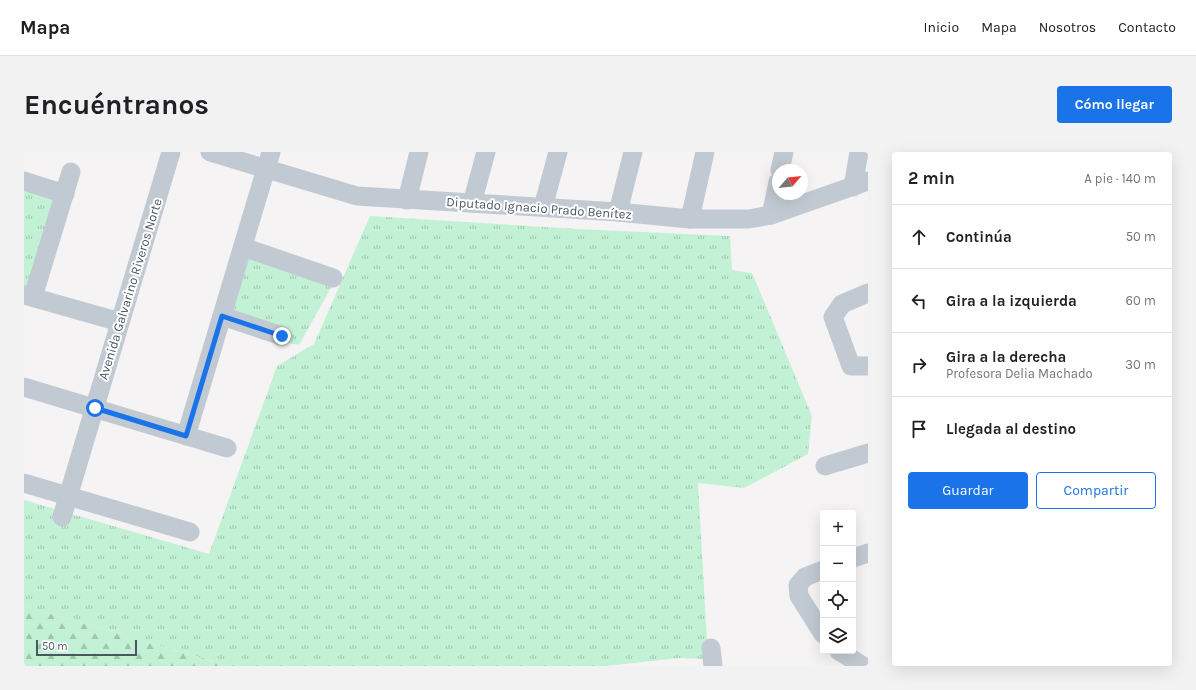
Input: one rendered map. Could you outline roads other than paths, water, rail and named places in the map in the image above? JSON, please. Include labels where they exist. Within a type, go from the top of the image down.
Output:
[{"type":"street","name":"Avenida Galvarino Riveros Norte","points":[[62,517],[171,152]]},
{"type":"street","name":"Diputado Ignacio Prado Benítez","points":[[210,152],[269,160],[357,196],[618,212],[690,219],[749,218],[771,215],[860,184]]},
{"type":"street","points":[[407,200],[419,152]]},
{"type":"street","points":[[472,203],[486,152]]},
{"type":"street","points":[[543,207],[558,152]]},
{"type":"street","points":[[618,212],[633,152]]},
{"type":"street","points":[[690,219],[705,152]]},
{"type":"street","points":[[781,164],[784,152]]},
{"type":"street","points":[[859,152],[860,184]]},
{"type":"street","points":[[186,436],[269,160]]},
{"type":"street","points":[[71,172],[65,194],[28,296],[120,322]]},
{"type":"street","points":[[24,181],[65,194]]},
{"type":"street","points":[[771,215],[774,200]]},
{"type":"street","points":[[242,248],[333,278]]},
{"type":"street","points":[[868,293],[842,304],[833,317],[851,366],[868,366]]},
{"type":"street","points":[[222,316],[282,336]]},
{"type":"street","points":[[24,387],[227,448]]},
{"type":"street","points":[[825,466],[868,453]]},
{"type":"street","points":[[24,483],[190,532]]},
{"type":"street","points":[[856,557],[868,553]]},
{"type":"street","points":[[820,571],[805,576],[798,585],[799,596],[820,629]]},
{"type":"street","points":[[844,654],[863,666]]}]
